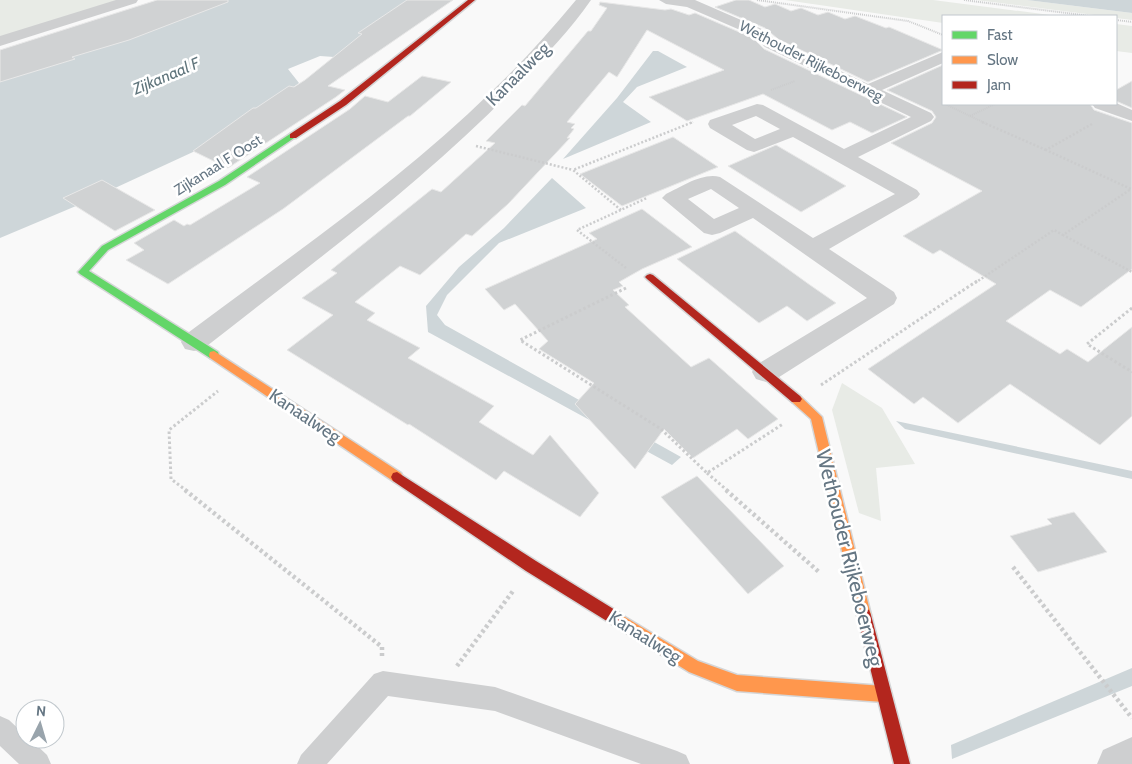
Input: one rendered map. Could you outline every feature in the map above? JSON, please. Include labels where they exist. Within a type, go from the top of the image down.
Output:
[{"type":"street","points":[[0,41],[131,0]]},
{"type":"street","name":"Zijkanaal F Oost","points":[[194,342],[83,272],[105,248],[222,183],[342,103],[472,0]]},
{"type":"street","name":"Kanaalweg","points":[[584,0],[554,38],[438,152],[194,342],[531,566],[694,667],[737,682],[883,694]]},
{"type":"street","name":"Wethouder Rijkeboerweg","points":[[666,0],[693,1],[759,33],[771,44],[925,117],[843,157]]},
{"type":"street","points":[[868,90],[942,57]]},
{"type":"street","points":[[794,130],[910,194],[813,248]]},
{"type":"street","points":[[755,210],[712,228],[674,199],[713,181],[885,298],[766,372]]},
{"type":"street","name":"Wethouder Rijkeboerweg","points":[[650,277],[766,372],[816,418],[883,694],[902,764]]},
{"type":"street","points":[[1117,764],[1132,757]]},
{"type":"lane","points":[[310,764],[384,683],[495,700],[677,764]]},
{"type":"lane","points":[[0,729],[38,764]]},
{"type":"path","points":[[757,0],[908,21],[942,35]]},
{"type":"path","points":[[964,0],[1082,15]]},
{"type":"path","points":[[1117,20],[1132,22]]},
{"type":"path","points":[[770,91],[824,69]]},
{"type":"path","points":[[947,105],[1132,188]]},
{"type":"path","points":[[970,116],[993,105]]},
{"type":"path","points":[[1046,150],[1117,110]]},
{"type":"path","points":[[573,170],[698,120]]},
{"type":"path","points":[[451,139],[573,170],[621,210]]},
{"type":"path","points":[[1063,235],[1132,188]]},
{"type":"path","points":[[628,269],[577,230],[657,194],[674,199]]},
{"type":"path","points":[[798,401],[1054,230],[1132,272]]},
{"type":"path","points":[[633,284],[520,340],[661,429],[707,473],[863,612]]},
{"type":"path","points":[[1132,308],[1087,344],[1132,372]]},
{"type":"path","points":[[199,406],[169,430],[171,478],[382,647],[384,683]]},
{"type":"path","points":[[707,473],[807,409]]},
{"type":"path","points":[[1013,567],[1132,718]]},
{"type":"path","points":[[479,637],[506,600]]},
{"type":"shaded area","points":[[0,0],[126,0],[0,39]]},
{"type":"shaded area","points":[[785,0],[933,0],[1050,15],[942,15],[942,23]]},
{"type":"shaded area","points":[[976,0],[1027,0],[1132,13],[1132,20],[1117,18],[1117,15],[1094,15]]},
{"type":"shaded area","points":[[1117,24],[1132,26],[1132,53],[1117,51]]},
{"type":"shaded area","points":[[842,383],[882,408],[915,464],[876,468],[881,521],[859,513],[832,410]]},
{"type":"water","name":"Zijkanaal F","points":[[198,0],[413,0],[348,58],[320,56],[288,69],[299,83],[219,140],[76,206],[0,238],[0,71]]},
{"type":"water","points":[[1027,0],[1132,0],[1132,13]]},
{"type":"water","points":[[653,51],[658,51],[687,67],[637,87],[623,102],[651,122],[563,159],[617,98]]},
{"type":"water","points":[[552,178],[586,208],[499,243],[447,295],[437,315],[445,325],[681,457],[672,465],[428,332],[426,306],[459,267],[504,228]]},
{"type":"water","points":[[896,421],[1132,471],[1132,479],[905,429]]},
{"type":"water","points":[[1132,668],[1132,686],[952,759],[951,745]]},
{"type":"building","points":[[157,0],[228,0],[228,2],[129,40],[72,57],[75,59],[0,82],[0,50]]},
{"type":"building","points":[[407,0],[453,0],[328,86],[345,90],[336,97],[228,168],[193,151],[253,108],[256,108],[289,86],[294,87],[305,80],[362,34],[358,33]]},
{"type":"building","points":[[736,0],[749,0],[765,7],[775,4],[791,11],[801,8],[818,15],[828,12],[845,19],[855,16],[886,28],[889,27],[942,50],[868,82],[778,39],[765,28],[715,7]]},
{"type":"building","points":[[600,2],[665,10],[671,9],[689,15],[695,13],[753,38],[764,49],[907,117],[872,133],[850,122],[832,130],[763,94],[687,121],[649,97],[724,70],[647,30],[617,77],[609,72],[567,122],[575,124],[571,128],[574,129],[567,138],[570,138],[508,204],[472,236],[466,234],[420,275],[400,266],[355,302],[375,313],[367,320],[420,348],[408,358],[494,406],[479,422],[533,455],[550,435],[599,493],[580,517],[504,471],[496,480],[409,424],[287,350],[333,315],[302,298],[337,273],[331,270],[432,189],[441,192],[495,143],[486,141],[522,105],[525,106],[588,31],[591,31],[607,8],[599,5]]},
{"type":"building","points":[[942,65],[942,105],[1091,105],[1094,110],[1132,123],[1132,269],[1081,307],[1050,290],[1006,321],[1060,354],[1067,349],[1088,362],[1132,327],[1132,416],[1100,445],[1010,384],[958,423],[923,397],[914,404],[868,369],[996,284],[940,250],[933,254],[903,236],[982,191],[891,143],[932,123],[936,117],[932,111],[887,90]]},
{"type":"building","points":[[422,76],[451,82],[410,116],[283,209],[168,284],[126,260],[144,250],[134,243],[174,220],[184,226],[190,225],[260,183],[247,177],[350,109],[365,96],[388,102]]},
{"type":"building","points":[[1132,81],[1132,108],[1117,101],[1117,89]]},
{"type":"building","points":[[673,137],[718,167],[622,206],[580,174]]},
{"type":"building","points":[[776,145],[846,186],[801,212],[728,166]]},
{"type":"building","points":[[102,180],[155,210],[115,231],[63,198]]},
{"type":"building","points":[[642,209],[692,247],[642,269],[619,282],[623,286],[613,290],[629,305],[625,307],[691,367],[709,358],[778,419],[748,439],[737,429],[693,458],[664,429],[635,469],[575,404],[594,383],[539,349],[548,341],[515,304],[504,310],[485,289],[597,239],[589,233]]},
{"type":"building","points":[[735,231],[836,303],[807,321],[787,306],[759,323],[677,259]]},
{"type":"building","points":[[697,476],[784,566],[748,594],[661,497]]},
{"type":"building","points":[[1074,512],[1107,552],[1038,572],[1010,536],[1052,524],[1047,519]]},
{"type":"traffic: fast","points":[[214,355],[83,272],[105,248],[222,183],[293,136]]},
{"type":"traffic: slow","points":[[214,355],[397,477]]},
{"type":"traffic: slow","points":[[796,399],[816,417],[864,615]]},
{"type":"traffic: slow","points":[[615,618],[694,667],[737,683],[883,694]]},
{"type":"traffic: jam","points":[[293,136],[343,103],[472,0]]},
{"type":"traffic: jam","points":[[650,277],[796,399]]},
{"type":"traffic: jam","points":[[397,477],[531,566],[615,618]]},
{"type":"traffic: jam","points":[[864,615],[902,764]]}]
